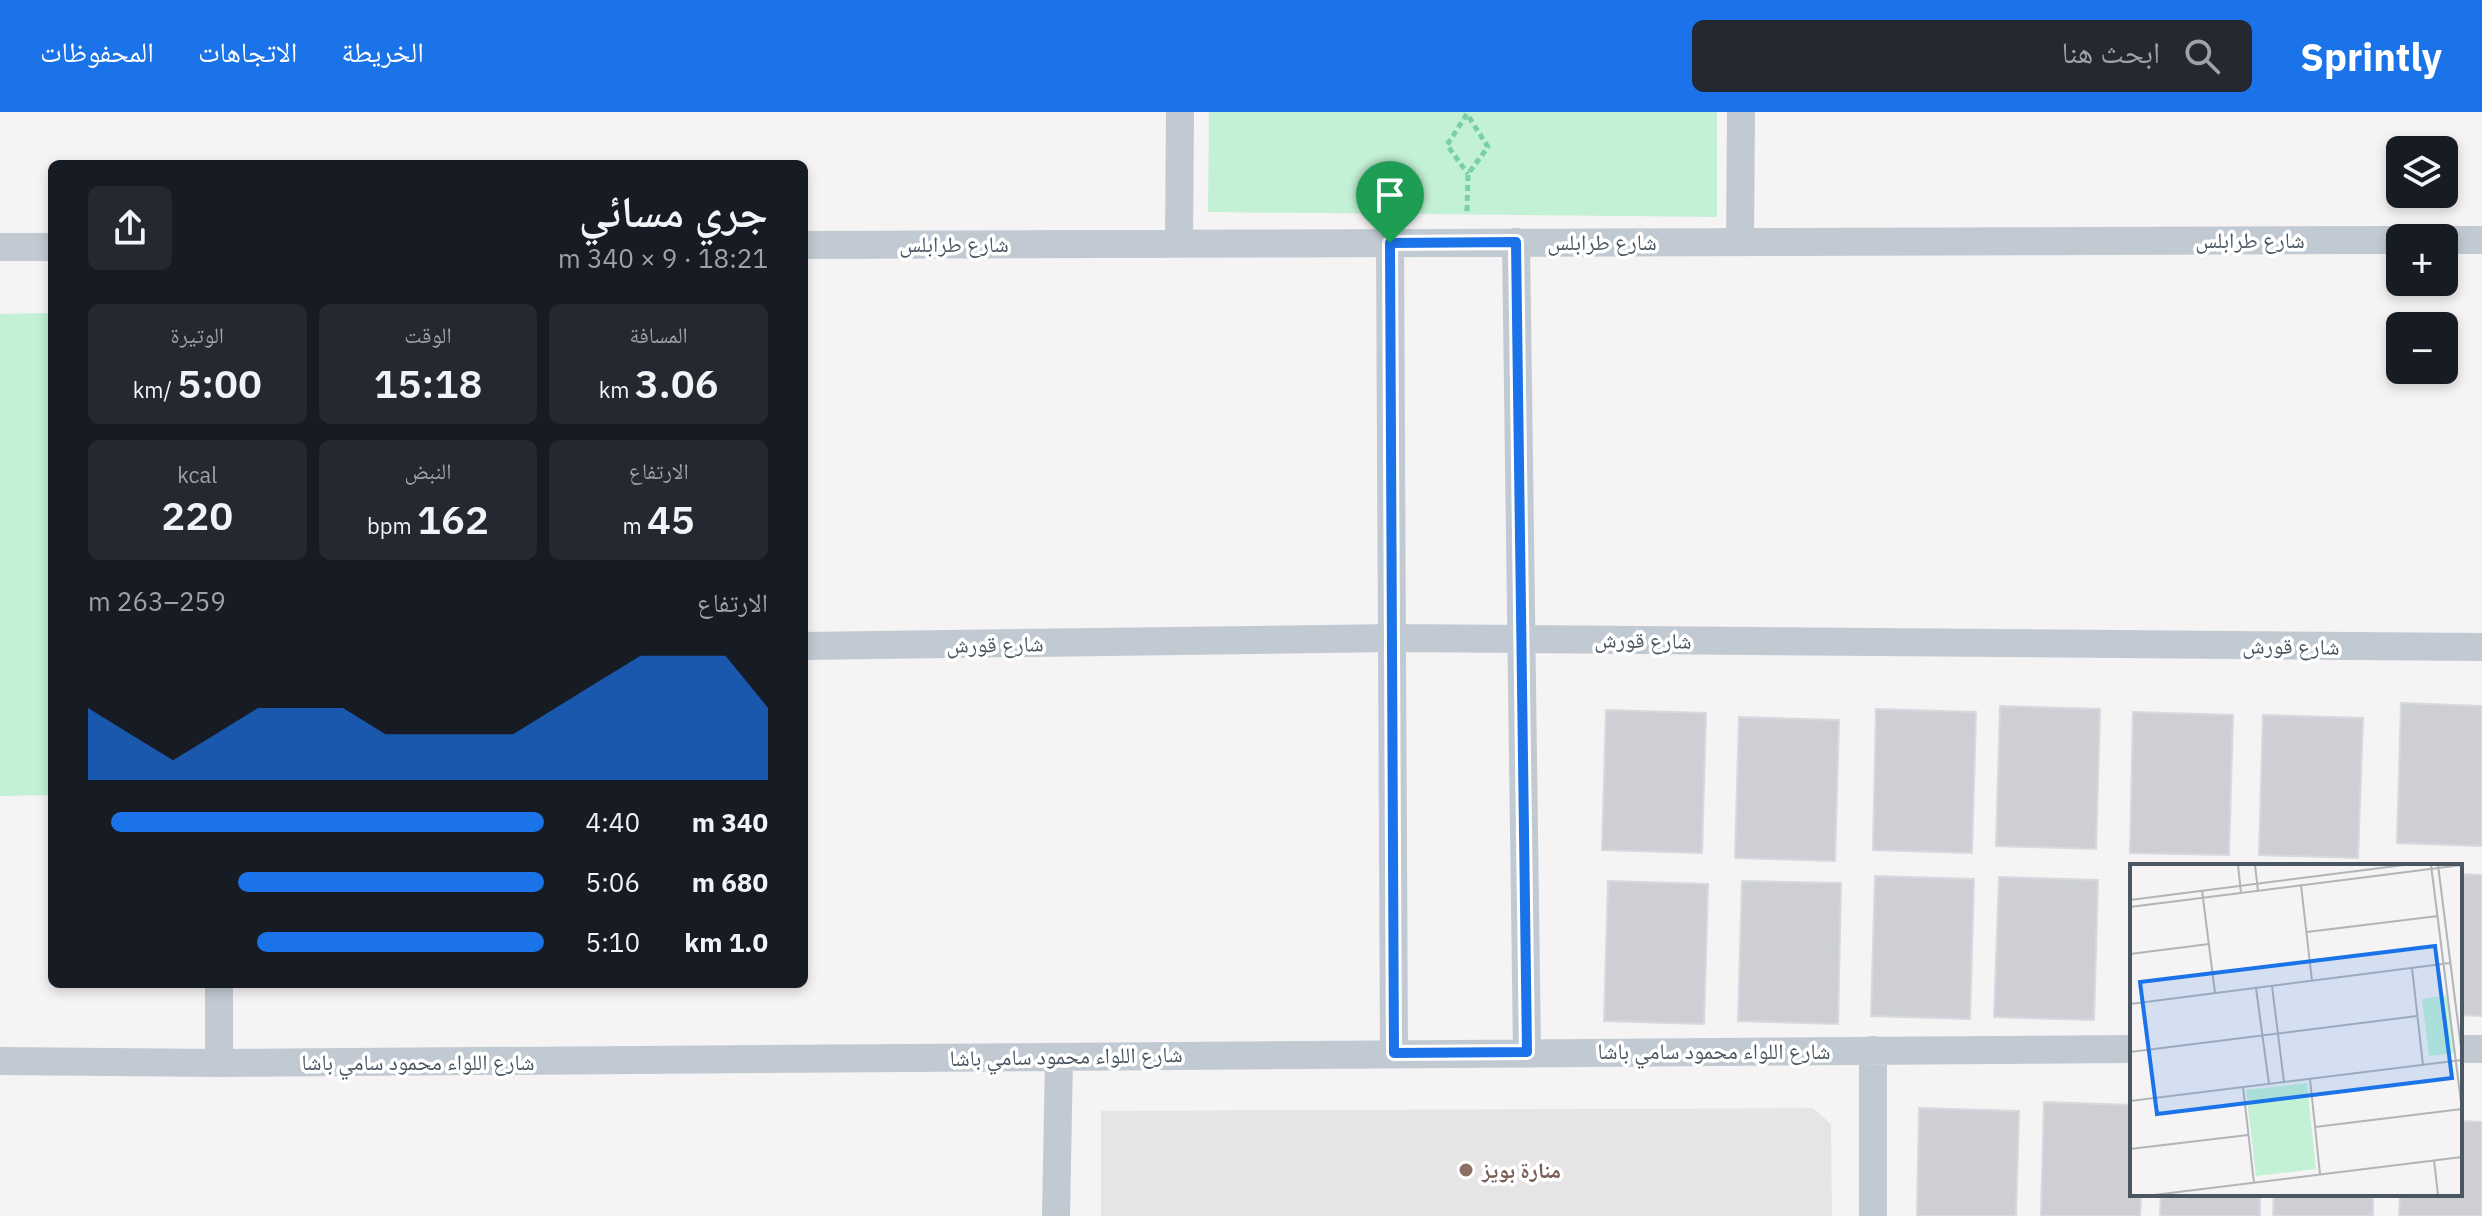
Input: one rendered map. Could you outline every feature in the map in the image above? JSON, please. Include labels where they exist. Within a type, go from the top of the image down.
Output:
[{"type":"street","points":[[1179,244],[1180,112]]},
{"type":"street","points":[[1740,242],[1741,112]]},
{"type":"street","name":"شارع طرابلس","points":[[808,245],[2386,240]]},
{"type":"street","points":[[2458,240],[2482,240]]},
{"type":"street","points":[[1516,242],[1527,1052]]},
{"type":"street","points":[[1390,243],[1394,1053]]},
{"type":"street","points":[[0,247],[48,247]]},
{"type":"street","name":"شارع قورش","points":[[808,646],[1394,638],[2482,647]]},
{"type":"street","points":[[219,988],[219,1063]]},
{"type":"street","name":"شارع اللواء محمود سامي باشا","points":[[0,1061],[219,1063],[2130,1049]]},
{"type":"street","points":[[1873,1050],[1873,1216]]},
{"type":"street","points":[[1056,1216],[1059,1057]]},
{"type":"path","points":[[1467,113],[1488,147],[1468,174],[1447,145],[1467,113]]},
{"type":"shaded area","name":"منارة بويز","points":[[1813,1108],[1831,1124],[1832,1216],[1101,1216],[1101,1111]]},
{"type":"green space","points":[[1209,112],[1717,112],[1717,217],[1208,212]]},
{"type":"green space","points":[[48,313],[48,795],[0,796],[0,314]]},
{"type":"building","points":[[2401,703],[2482,706],[2482,846],[2397,843]]},
{"type":"building","points":[[2000,706],[2100,709],[2096,849],[1996,846]]},
{"type":"building","points":[[1876,709],[1976,712],[1972,853],[1873,850]]},
{"type":"building","points":[[1606,710],[1706,713],[1702,853],[1602,850]]},
{"type":"building","points":[[2133,712],[2233,715],[2229,855],[2130,853]]},
{"type":"building","points":[[2263,715],[2363,718],[2358,858],[2259,855]]},
{"type":"building","points":[[1739,717],[1839,720],[1835,861],[1735,858]]},
{"type":"building","points":[[2462,874],[2482,875],[2482,1016],[2462,1015]]},
{"type":"building","points":[[1875,876],[1974,879],[1970,1019],[1871,1016]]},
{"type":"building","points":[[1999,877],[2098,880],[2094,1020],[1994,1017]]},
{"type":"building","points":[[1608,881],[1708,884],[1704,1024],[1604,1021]]},
{"type":"building","points":[[1742,881],[1841,883],[1838,1024],[1738,1021]]},
{"type":"building","points":[[2044,1102],[2130,1105],[2130,1196],[2141,1196],[2140,1216],[2041,1216]]},
{"type":"building","points":[[1919,1108],[2019,1111],[2016,1216],[1917,1216]]},
{"type":"building","points":[[2462,1121],[2482,1122],[2482,1216],[2399,1216],[2400,1196],[2462,1196]]},
{"type":"building","points":[[2161,1196],[2260,1196],[2260,1216],[2160,1216]]},
{"type":"building","points":[[2274,1196],[2373,1196],[2373,1216],[2273,1216]]},
{"type":"place","name":"منارة بويز","points":[[1466,1170]]},
{"type":"route","points":[[1516,242],[1527,1052],[1394,1053],[1390,243],[1516,242]]}]
